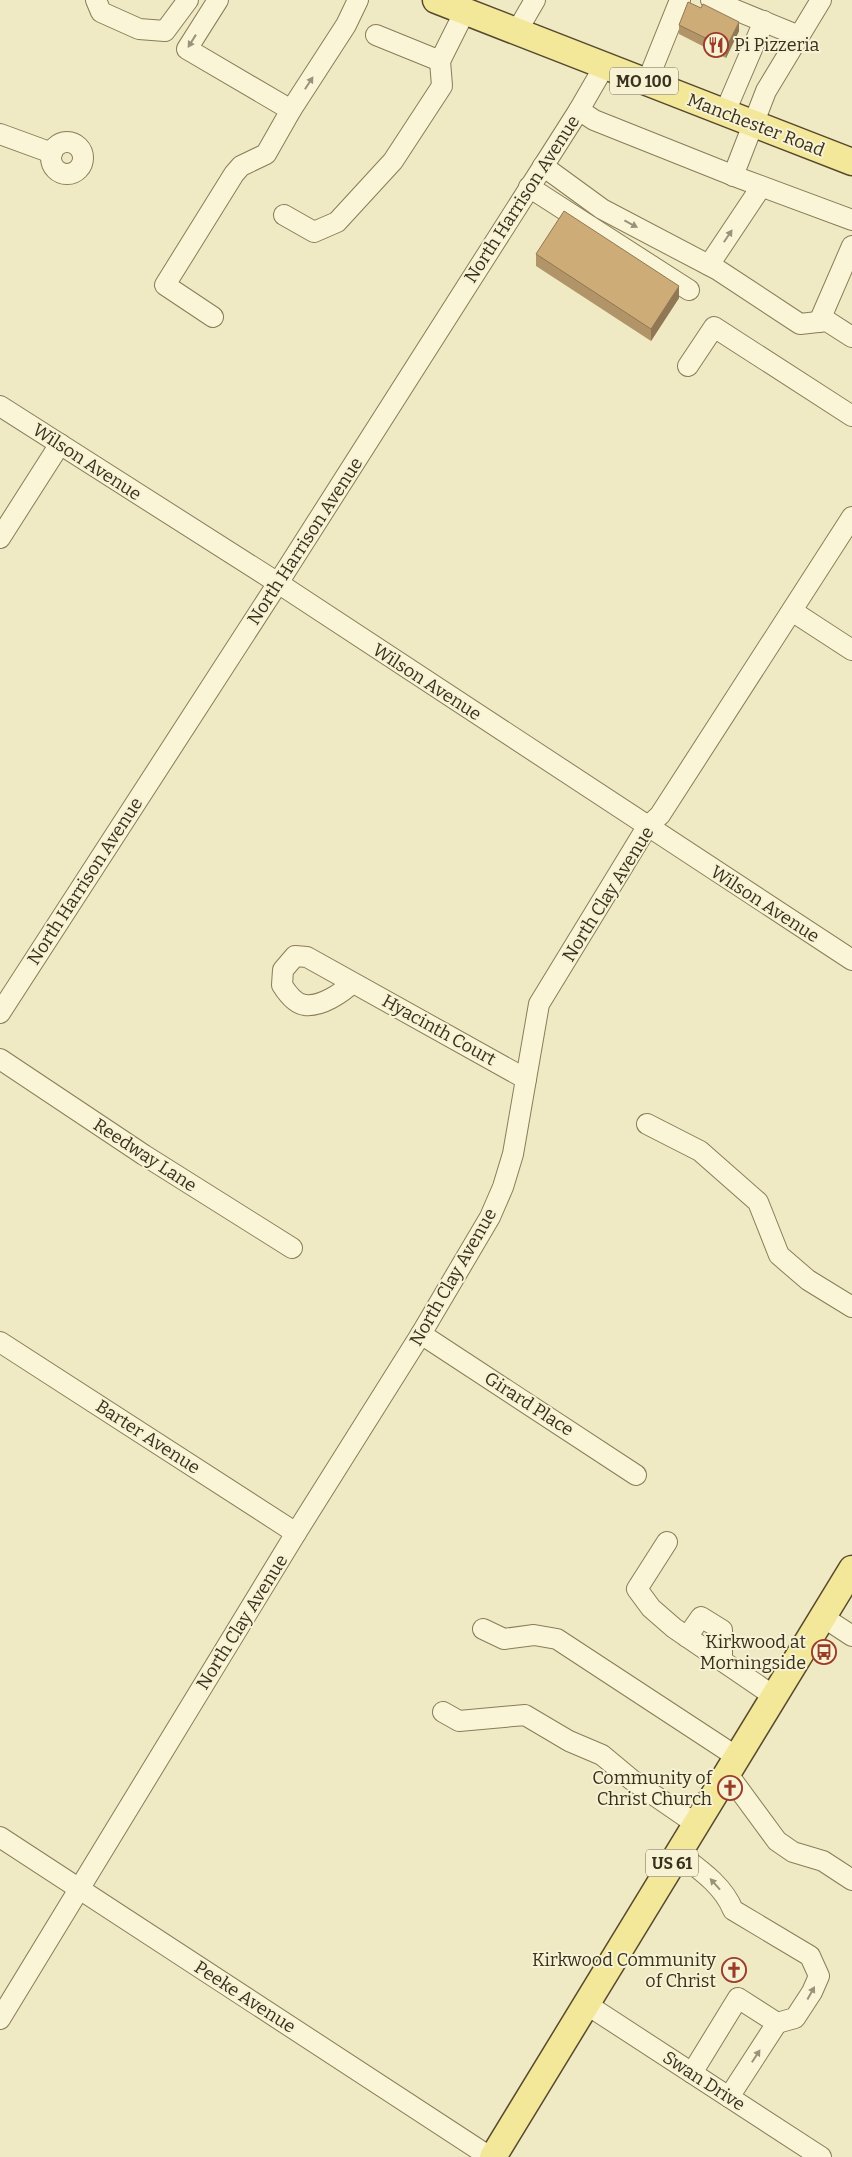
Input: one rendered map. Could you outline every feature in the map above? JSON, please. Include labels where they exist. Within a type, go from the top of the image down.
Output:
[{"type":"main road","name":"Manchester Road","points":[[447,3],[852,162]]},
{"type":"main road","name":"US 61","points":[[491,2157],[852,1569]]},
{"type":"street","points":[[96,0],[101,12],[139,30],[165,31],[188,0]]},
{"type":"street","points":[[218,0],[187,49],[291,110]]},
{"type":"street","points":[[213,317],[165,286],[234,174],[241,166],[266,154],[291,110],[346,25],[358,0]]},
{"type":"street","points":[[517,31],[535,0]]},
{"type":"street","points":[[648,82],[680,0]]},
{"type":"street","points":[[711,0],[799,36]]},
{"type":"street","points":[[733,176],[766,91],[821,0]]},
{"type":"street","points":[[284,215],[314,232],[338,222],[393,161],[442,86],[440,61],[447,3]]},
{"type":"street","points":[[725,112],[764,21]]},
{"type":"street","points":[[376,35],[440,61]]},
{"type":"street","name":"North Harrison Avenue","points":[[0,1013],[278,583],[579,110],[604,65]]},
{"type":"street","points":[[579,110],[594,120],[733,176],[852,220]]},
{"type":"street","points":[[0,134],[52,153]]},
{"type":"street","points":[[543,166],[602,209],[709,265],[800,324],[827,321],[852,337]]},
{"type":"street","points":[[709,265],[761,186]]},
{"type":"street","points":[[529,187],[689,290]]},
{"type":"street","points":[[819,322],[852,246]]},
{"type":"street","points":[[688,366],[714,327],[852,416]]},
{"type":"street","name":"Wilson Avenue","points":[[0,406],[278,583],[852,960]]},
{"type":"street","points":[[0,538],[60,444]]},
{"type":"street","name":"North Clay Avenue","points":[[0,2019],[296,1533],[462,1267],[490,1217],[514,1154],[539,1004],[647,827],[660,815],[852,517]]},
{"type":"street","points":[[792,611],[852,650]]},
{"type":"street","name":"Hyacinth Court","points":[[352,983],[360,985],[526,1079]]},
{"type":"street","name":"Reedway Lane","points":[[0,1059],[144,1155],[292,1248]]},
{"type":"street","points":[[647,1124],[700,1151],[739,1184],[758,1202],[779,1255],[808,1280],[852,1307]]},
{"type":"street","name":"Girard Place","points":[[421,1334],[636,1475]]},
{"type":"street","name":"Barter Avenue","points":[[0,1342],[296,1533]]},
{"type":"street","points":[[667,1542],[637,1589],[651,1608],[674,1628],[775,1697]]},
{"type":"street","points":[[822,1617],[852,1636]]},
{"type":"street","points":[[482,1629],[504,1640],[534,1635],[556,1639],[732,1765],[777,1840],[793,1852],[823,1861],[852,1880]]},
{"type":"street","points":[[443,1712],[459,1721],[525,1715],[569,1740],[602,1755],[632,1780],[696,1824]]},
{"type":"street","name":"Peeke Avenue","points":[[0,1837],[491,2157]]},
{"type":"street","points":[[678,1853],[709,1877],[728,1899],[733,1910],[810,1956],[819,1976],[812,1992],[795,2018],[777,2023],[729,2097]]},
{"type":"street","points":[[692,2073],[738,1998],[777,2023]]},
{"type":"street","name":"Swan Drive","points":[[586,2004],[821,2157]]},
{"type":"building","name":"Pi Pizzeria","points":[[688,2],[701,8],[703,4],[739,22],[726,48],[679,25]]},
{"type":"building","points":[[564,211],[679,286],[651,329],[536,254]]},
{"type":"place","name":"Pi Pizzeria","points":[[716,45]]},
{"type":"place","name":"Kirkwood at Morningside","points":[[824,1652]]},
{"type":"place","name":"Community of Christ Church","points":[[730,1788]]},
{"type":"place","name":"Kirkwood Community of Christ","points":[[734,1970]]}]
